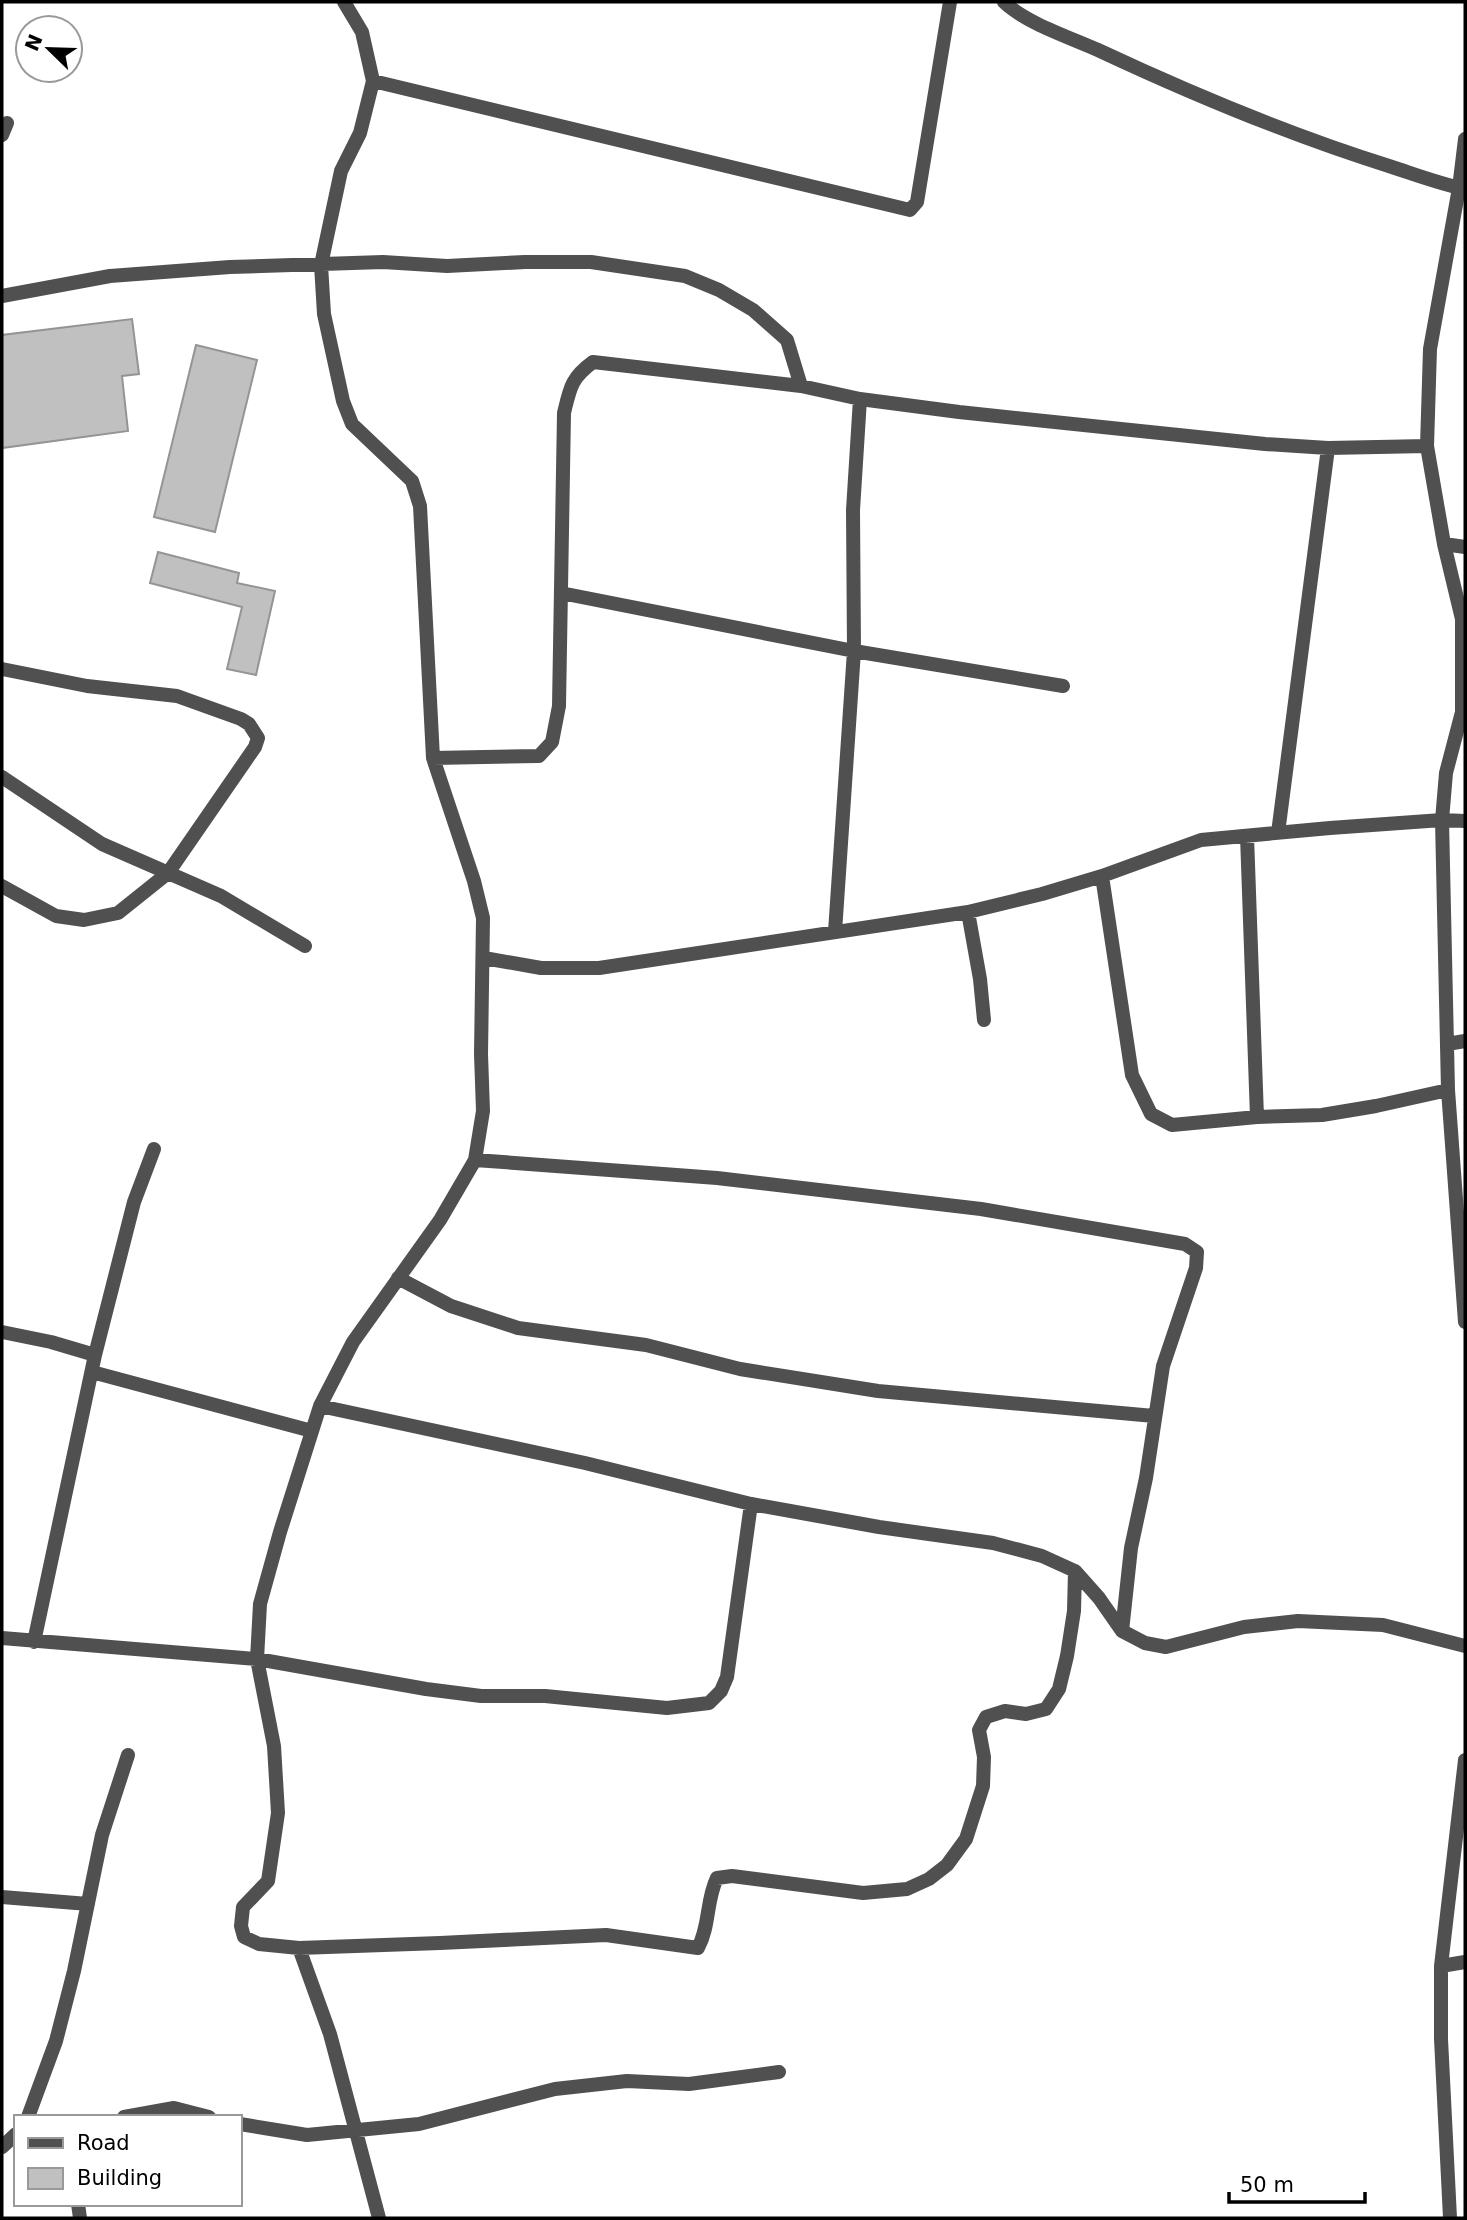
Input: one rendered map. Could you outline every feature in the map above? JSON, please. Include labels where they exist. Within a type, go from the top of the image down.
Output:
[{"type":"street","points":[[344,2],[362,32],[373,81],[360,133],[341,171],[321,265],[324,314],[342,401],[352,424],[412,481],[420,506],[433,758],[474,881],[483,918],[483,1111],[475,1160],[440,1220],[353,1342],[320,1406],[260,1604],[257,1659],[274,1746],[278,1814],[268,1881],[243,1907],[241,1926],[244,1937],[259,1944],[299,1948],[607,1934],[698,1948],[704,1937],[717,1878],[732,1876],[863,1893],[907,1889],[929,1879],[947,1866],[966,1839],[982,1786],[984,1757],[979,1730],[986,1717],[1005,1711],[1026,1714],[1046,1709],[1059,1689],[1074,1611],[1075,1571]]},
{"type":"street","points":[[373,81],[910,210],[917,202],[950,2]]},
{"type":"street","points":[[1004,2],[1011,9],[1032,20],[1135,68],[1262,120],[1359,157],[1462,189]]},
{"type":"street","points":[[1465,139],[1462,189],[1430,349],[1427,446],[1444,544],[1462,619],[1464,658],[1462,712],[1446,773],[1442,820],[1448,1090],[1460,1184],[1465,1322]]},
{"type":"street","points":[[2,296],[110,276],[230,267],[383,261],[447,266],[591,262],[685,276],[719,290],[753,310],[787,340],[801,386]]},
{"type":"street","points":[[433,758],[539,756],[552,743],[559,706],[564,413],[577,373],[593,362],[801,386],[860,398],[959,412],[1328,449],[1427,446]]},
{"type":"street","points":[[835,932],[854,651],[853,510],[860,398]]},
{"type":"street","points":[[1278,833],[1328,449]]},
{"type":"street","points":[[1444,544],[1465,547]]},
{"type":"street","points":[[561,593],[854,651],[1062,686]]},
{"type":"street","points":[[2,669],[87,686],[177,696],[241,719],[254,730],[258,738],[255,747],[168,873],[118,913],[84,920],[56,916],[2,886]]},
{"type":"street","points":[[2,777],[102,844],[221,896],[305,946]]},
{"type":"street","points":[[484,958],[541,968],[599,968],[968,912],[1102,876],[1201,840],[1442,820],[1465,821]]},
{"type":"street","points":[[1247,836],[1257,1117]]},
{"type":"street","points":[[1102,876],[1132,1075],[1151,1114],[1172,1125],[1257,1117],[1322,1115],[1448,1090]]},
{"type":"street","points":[[968,912],[984,1020]]},
{"type":"street","points":[[1447,1044],[1465,1041]]},
{"type":"street","points":[[33,1642],[95,1355],[134,1202],[154,1149]]},
{"type":"street","points":[[475,1160],[717,1178],[953,1205],[1185,1244],[1197,1252],[1196,1268],[1163,1366],[1146,1478],[1131,1548],[1122,1631]]},
{"type":"street","points":[[398,1278],[451,1306],[518,1328],[646,1345],[740,1369],[878,1391],[1154,1416]]},
{"type":"street","points":[[2,1332],[95,1355]]},
{"type":"street","points":[[92,1372],[312,1431]]},
{"type":"street","points":[[320,1406],[585,1463],[751,1504],[879,1527],[993,1543],[1042,1556],[1075,1571],[1099,1598],[1122,1631],[1145,1643],[1166,1647],[1244,1627],[1298,1621],[1383,1625],[1465,1646]]},
{"type":"street","points":[[2,1638],[257,1659],[481,1696],[545,1696],[667,1707],[709,1703],[721,1691],[727,1677],[751,1504]]},
{"type":"street","points":[[29,2115],[56,2041],[102,1835],[128,1755]]},
{"type":"street","points":[[1450,2218],[1441,2039],[1441,1966],[1465,1760]]},
{"type":"street","points":[[2,1897],[88,1904]]},
{"type":"street","points":[[299,1948],[330,2034],[379,2218]]},
{"type":"street","points":[[1441,1966],[1465,1962]]},
{"type":"street","points":[[242,2124],[307,2135],[419,2124],[555,2089],[627,2081],[689,2084],[779,2072]]},
{"type":"street","points":[[131,2115],[173,2108],[201,2115]]},
{"type":"building","points":[[132,319],[139,374],[122,376],[128,431],[2,448],[2,335]]},
{"type":"building","points":[[196,345],[257,360],[215,532],[154,517]]},
{"type":"building","points":[[158,552],[239,573],[237,583],[275,591],[256,675],[227,669],[242,607],[150,583]]}]
